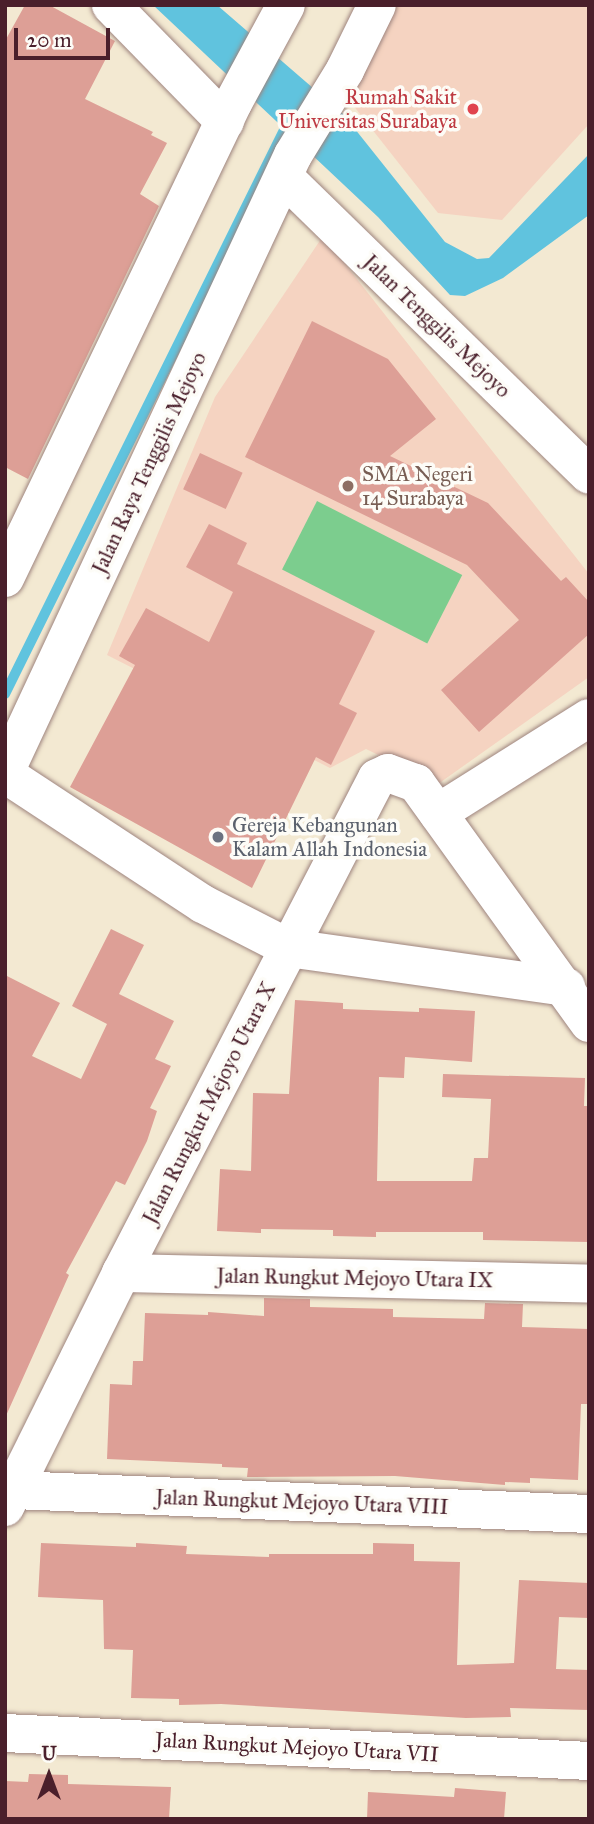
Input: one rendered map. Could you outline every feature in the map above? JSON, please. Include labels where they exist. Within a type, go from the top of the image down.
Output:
[{"type":"street","points":[[111,5],[229,113]]},
{"type":"street","name":"Jalan Raya Tenggilis Mejoyo","points":[[5,773],[289,166],[345,70],[377,5]]},
{"type":"street","points":[[5,579],[229,113],[283,13]]},
{"type":"street","name":"Jalan Tenggilis Mejoyo","points":[[289,166],[589,475]]},
{"type":"street","points":[[589,718],[438,813],[566,987],[589,1023]]},
{"type":"street","points":[[5,773],[203,904],[289,948],[566,987]]},
{"type":"street","name":"Jalan Rungkut Mejoyo Utara X","points":[[10,1498],[121,1273],[377,778],[388,773],[416,783],[438,813]]},
{"type":"street","name":"Jalan Rungkut Mejoyo Utara IX","points":[[121,1273],[589,1284]]},
{"type":"street","name":"Jalan Rungkut Mejoyo Utara VIII","points":[[10,1498],[589,1514]]},
{"type":"street","name":"Jalan Rungkut Mejoyo Utara VII","points":[[5,1733],[589,1761]]},
{"type":"shaded area","name":"Rumah Sakit Universitas Surabaya","points":[[390,5],[589,5],[589,124],[502,220],[438,213],[345,95]]},
{"type":"shaded area","name":"SMA Negeri 14 Surabaya","points":[[323,236],[589,574],[589,677],[438,784],[366,749],[330,768],[107,655],[215,397]]},
{"type":"green space","points":[[317,501],[462,575],[427,644],[282,570]]},
{"type":"water","points":[[153,5],[217,5],[343,114],[445,242],[477,259],[489,258],[589,154],[589,215],[503,278],[465,296],[450,295],[378,217]]},
{"type":"building","points":[[25,5],[49,5],[115,41],[85,99],[153,132],[151,135],[167,143],[140,194],[159,206],[28,479],[5,467],[5,41]]},
{"type":"building","points":[[312,321],[388,359],[436,419],[390,456],[488,503],[561,581],[566,577],[589,602],[589,634],[479,732],[441,690],[519,620],[467,565],[245,457]]},
{"type":"building","points":[[200,453],[243,473],[226,509],[183,489]]},
{"type":"building","points":[[209,524],[247,543],[237,564],[375,631],[339,704],[357,713],[331,765],[316,757],[252,888],[70,787],[135,665],[119,656],[146,608],[209,642],[233,592],[186,567]]},
{"type":"building","points":[[111,929],[144,945],[119,994],[174,1021],[155,1059],[171,1066],[150,1108],[157,1111],[147,1141],[125,1185],[116,1181],[66,1273],[69,1275],[5,1418],[5,975],[60,1003],[32,1056],[81,1079],[107,1024],[72,1006]]},
{"type":"building","points":[[295,1000],[343,1003],[343,1009],[419,1012],[419,1008],[475,1011],[472,1062],[405,1057],[404,1078],[379,1077],[377,1181],[472,1181],[474,1158],[488,1158],[491,1099],[442,1097],[443,1074],[585,1078],[584,1106],[589,1106],[589,1242],[483,1240],[483,1232],[376,1232],[376,1237],[333,1236],[333,1230],[261,1229],[261,1233],[217,1231],[220,1169],[251,1171],[253,1093],[289,1094]]},
{"type":"building","points":[[264,1298],[310,1299],[310,1307],[393,1309],[393,1317],[484,1319],[485,1303],[523,1304],[522,1327],[589,1329],[589,1404],[581,1404],[578,1480],[530,1478],[530,1483],[505,1482],[505,1485],[395,1476],[247,1477],[248,1468],[222,1467],[222,1464],[107,1459],[110,1384],[132,1385],[133,1361],[143,1361],[145,1313],[208,1315],[208,1312],[264,1316]]},
{"type":"building","points":[[41,1543],[187,1546],[186,1554],[269,1557],[269,1554],[373,1554],[373,1543],[414,1544],[414,1561],[460,1562],[457,1665],[514,1663],[519,1580],[589,1583],[589,1618],[559,1617],[556,1669],[589,1670],[589,1710],[510,1708],[511,1717],[466,1718],[221,1704],[179,1705],[179,1699],[131,1698],[133,1650],[104,1649],[103,1600],[38,1597]]},
{"type":"building","points":[[29,1774],[68,1775],[68,1784],[171,1787],[169,1819],[5,1819],[5,1781],[28,1782]]},
{"type":"building","points":[[455,1788],[506,1792],[504,1819],[367,1819],[368,1792],[454,1797]]},
{"type":"waterway","points":[[5,694],[289,120]]},
{"type":"place","name":"Rumah Sakit Universitas Surabaya","points":[[473,109]]},
{"type":"place","name":"SMA Negeri 14 Surabaya","points":[[348,486]]},
{"type":"place","name":"Gereja Kebangunan Kalam Allah Indonesia","points":[[218,837]]}]
